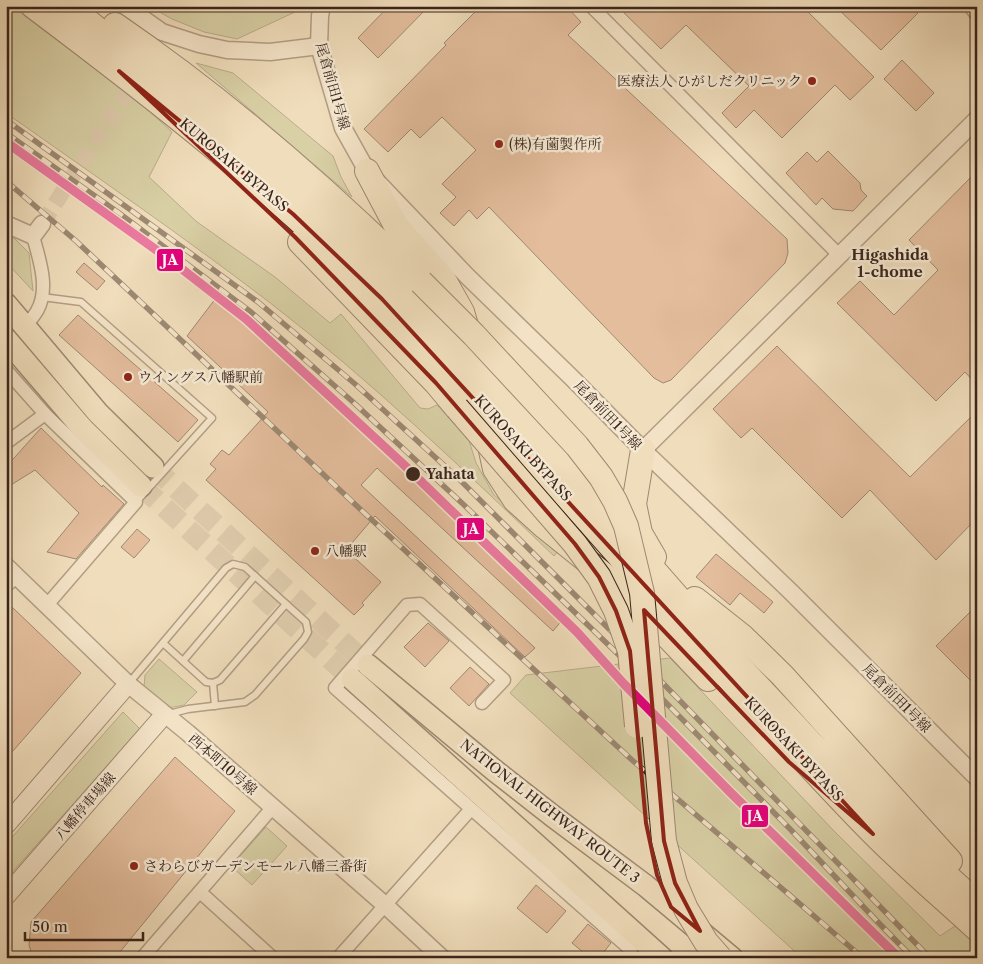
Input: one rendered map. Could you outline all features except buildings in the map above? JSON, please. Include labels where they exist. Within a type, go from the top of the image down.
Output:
[{"type":"highway","name":"KUROSAKI BYPASS","points":[[33,6],[208,142],[293,214],[382,299],[456,375],[740,693],[873,834],[977,928]]},
{"type":"highway","name":"KUROSAKI BYPASS","points":[[69,6],[262,164],[393,284],[467,360],[553,454],[718,643],[810,742],[926,857],[977,903]]},
{"type":"highway","points":[[86,6],[176,67],[231,110],[342,207],[474,335],[577,446],[601,477],[615,501],[626,526],[642,593],[664,841],[675,883],[686,909],[706,942],[720,958]]},
{"type":"highway","points":[[119,71],[214,158],[295,237],[436,383],[575,544],[599,577],[616,610],[630,651],[646,823],[657,875],[676,920],[701,958]]},
{"type":"highway","points":[[367,171],[396,226],[444,280],[462,312],[469,337]]},
{"type":"highway","points":[[6,304],[98,413],[153,467]]},
{"type":"highway","points":[[6,339],[139,494]]},
{"type":"highway","points":[[485,424],[495,468],[515,500],[545,528],[612,581],[789,762],[873,834]]},
{"type":"highway","points":[[644,450],[634,504],[640,533],[656,560],[680,587],[709,612],[743,637],[782,676],[977,890]]},
{"type":"highway","name":"NATIONAL HIGHWAY ROUTE 3","points":[[368,665],[494,770],[646,886],[732,958]]},
{"type":"highway","name":"NATIONAL HIGHWAY ROUTE 3","points":[[352,678],[632,948],[662,958]]},
{"type":"main road","points":[[6,825],[128,684]]},
{"type":"main road","name":"八幡停車場線","points":[[6,896],[164,715]]},
{"type":"street","points":[[125,6],[159,39],[227,50],[270,52],[319,46]]},
{"type":"street","name":"尾倉前田1号線","points":[[322,6],[319,46],[343,128],[367,171],[467,276],[790,590],[977,778]]},
{"type":"street","points":[[591,6],[839,254]]},
{"type":"street","points":[[972,6],[977,12]]},
{"type":"street","points":[[644,450],[839,254],[977,119]]},
{"type":"street","points":[[6,224],[37,230],[42,267],[42,298],[37,311],[25,327]]},
{"type":"street","points":[[6,370],[45,414],[139,494],[47,605]]},
{"type":"street","points":[[6,444],[45,414]]},
{"type":"street","name":"西本町10号線","points":[[10,576],[47,605],[128,684],[273,807],[385,905],[442,958]]},
{"type":"street","points":[[482,703],[504,680],[420,604],[407,605],[335,688],[632,948]]},
{"type":"street","points":[[142,958],[273,807]]},
{"type":"street","points":[[338,958],[471,809]]},
{"type":"street","points":[[200,892],[273,958]]},
{"type":"lane","points":[[42,298],[81,302],[212,418],[139,494]]},
{"type":"lane","points":[[128,684],[226,568],[233,564],[245,567],[306,622],[308,632],[304,640],[255,695],[245,702],[188,709],[164,715]]},
{"type":"lane","points":[[183,661],[256,576]]},
{"type":"lane","points":[[163,643],[206,682],[213,683],[220,680],[286,604]]},
{"type":"lane","points":[[213,683],[215,706]]},
{"type":"highlighted area","points":[[119,71],[293,214],[382,299],[873,834],[789,762],[644,610],[664,841],[675,883],[700,931],[671,907],[657,875],[646,823],[630,651],[616,611],[599,577],[575,544],[436,383],[295,237]]},
{"type":"green space","points":[[149,6],[299,6],[295,12],[237,39],[204,32],[172,19]]},
{"type":"green space","points":[[13,7],[136,99],[172,132],[149,177],[197,222],[275,277],[330,323],[341,314],[420,408],[428,409],[437,405],[469,440],[476,463],[494,495],[559,550],[554,556],[415,425],[343,362],[269,302],[139,206],[6,113],[6,16]]},
{"type":"green space","points":[[196,63],[233,73],[333,156],[341,177],[352,197]]},
{"type":"green space","points":[[6,236],[15,239],[29,253],[33,291],[6,262]]},
{"type":"green space","points":[[670,658],[834,831],[940,936],[958,924],[977,941],[977,958],[802,958],[510,693],[526,675]]},
{"type":"green space","points":[[159,659],[197,692],[184,705],[168,708],[144,687],[145,675]]},
{"type":"green space","points":[[123,712],[140,729],[7,878],[6,844]]},
{"type":"green space","points":[[266,827],[287,846],[252,885],[231,866]]},
{"type":"tunnel","points":[[42,224],[138,75]]},
{"type":"tunnel","points":[[153,467],[368,665]]},
{"type":"tunnel","points":[[141,486],[352,679]]},
{"type":"railway","points":[[6,120],[258,302],[355,384],[458,478],[652,672],[930,958]]},
{"type":"railway","points":[[6,133],[119,213],[251,312],[353,402],[463,504],[623,659],[792,831],[913,958]]},
{"type":"railway","points":[[6,181],[76,241],[359,508],[632,760],[863,958]]},
{"type":"transit line","name":"JA","points":[[6,142],[173,262],[246,319],[402,463],[577,632],[624,684],[731,793],[899,958]]},
{"type":"place","name":"医療法人 ひがしだクリニック","points":[[812,81]]},
{"type":"place","name":"(株)有薗製作所","points":[[499,144]]},
{"type":"place","name":"ウイングス八幡駅前","points":[[128,377]]},
{"type":"place","name":"Yahata","points":[[413,474]]},
{"type":"place","name":"八幡駅","points":[[315,551]]},
{"type":"place","name":"さわらびガーデンモール八幡三番街","points":[[134,866]]},
{"type":"district","name":"Higashida 1-chome","points":[[890,264]]}]
